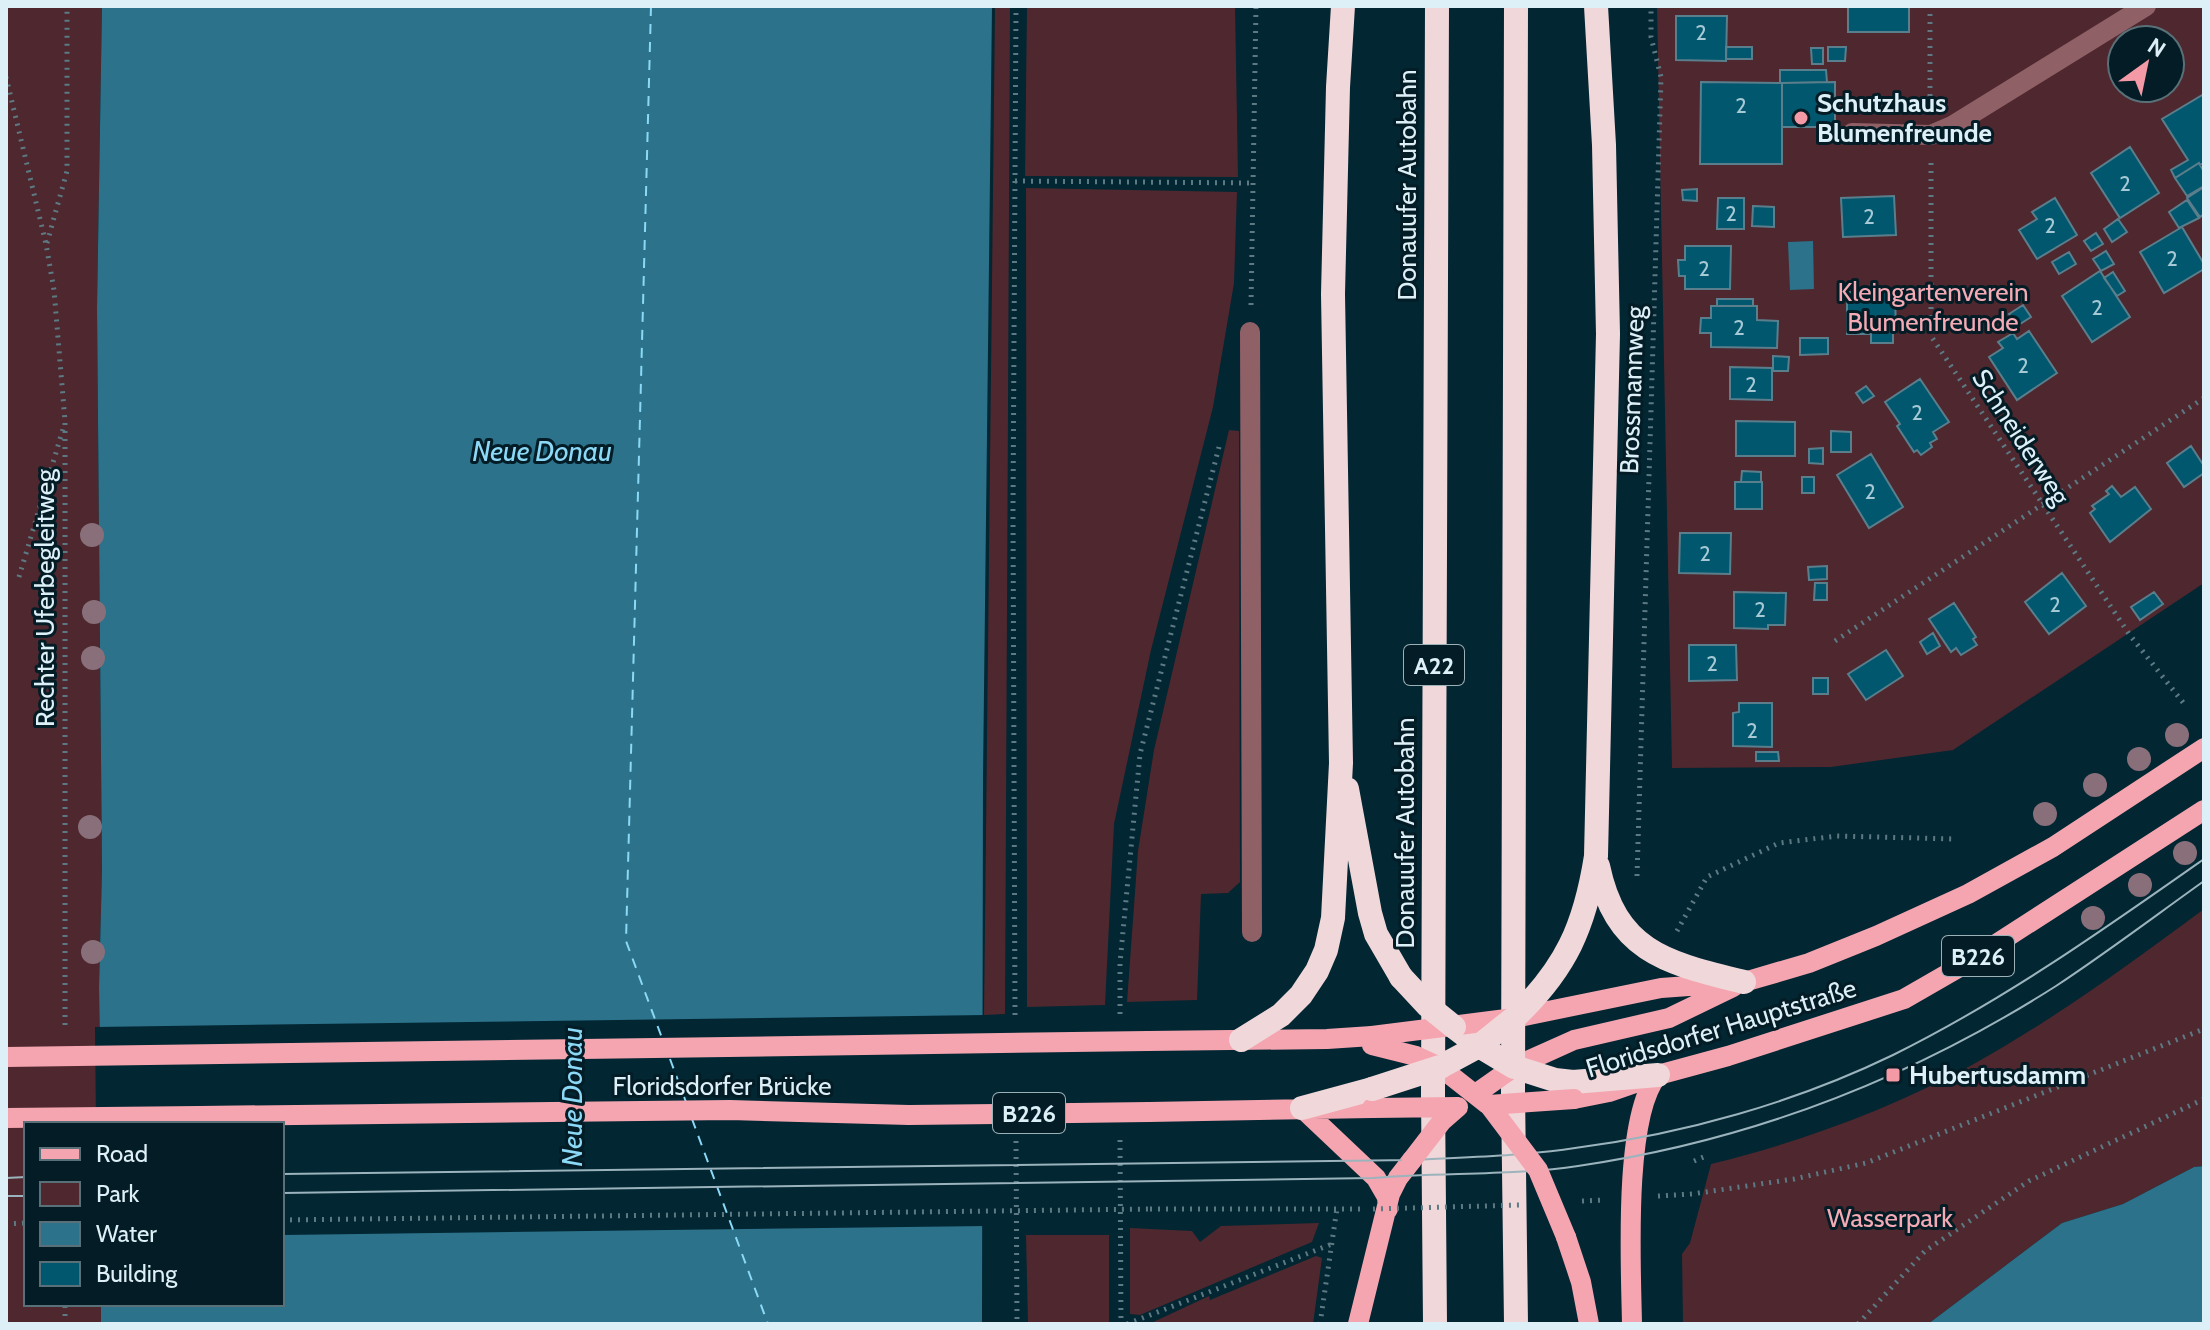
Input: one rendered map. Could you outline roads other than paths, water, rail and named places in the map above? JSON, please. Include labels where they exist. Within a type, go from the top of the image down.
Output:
[{"type":"highway","points":[[1241,1040],[1281,1015],[1301,995],[1326,950],[1333,918],[1341,763],[1333,294],[1343,6]]},
{"type":"highway","name":"Donauufer Autobahn","points":[[1435,1324],[1437,6]]},
{"type":"highway","points":[[1516,6],[1513,1076],[1516,1324]]},
{"type":"highway","points":[[1302,1108],[1372,1098],[1479,1046],[1536,997],[1565,960],[1586,910],[1596,856],[1608,334],[1604,145],[1596,6]]},
{"type":"highway","points":[[1341,763],[1376,934],[1401,977],[1428,1006],[1479,1046],[1514,1067],[1555,1080],[1574,1090],[1658,1075]]},
{"type":"highway","points":[[1596,856],[1609,905],[1631,935],[1663,959],[1744,982]]},
{"type":"main road","name":"Floridsdorfer Hauptstraße","points":[[1372,1041],[1574,1007],[1661,988],[1744,982],[1809,963],[1968,894],[2053,847],[2204,748]]},
{"type":"main road","name":"Floridsdorfer Hauptstraße","points":[[1658,1075],[1728,1056],[1904,999],[1970,961],[2204,810]]},
{"type":"main road","points":[[1483,1099],[1514,1067],[1574,1040],[1669,1018],[1744,982]]},
{"type":"main road","points":[[1241,1040],[1372,1041],[1440,1067],[1483,1099],[1538,1170],[1581,1282],[1589,1324]]},
{"type":"main road","name":"Floridsdorfer Brücke","points":[[6,1057],[1241,1040]]},
{"type":"main road","points":[[1632,1324],[1631,1244],[1636,1156],[1643,1108],[1650,1084],[1658,1075]]},
{"type":"main road","name":"Floridsdorfer Hauptstraße","points":[[1372,1098],[1458,1107],[1483,1099],[1574,1090]]},
{"type":"main road","points":[[1380,1209],[1427,1139],[1458,1107]]},
{"type":"main road","points":[[1302,1108],[1384,1189],[1379,1239],[1358,1324]]},
{"type":"main road","name":"Floridsdorfer Brücke","points":[[6,1118],[730,1110],[909,1115],[1302,1108]]},
{"type":"lane","points":[[1852,133],[1931,135],[1952,126],[2146,6]]},
{"type":"lane","points":[[1250,332],[1252,932]]},
{"type":"water","name":"Neue Donau","points":[[102,6],[992,6],[983,778],[982,1324],[101,1324],[101,1306],[284,1306],[284,1122],[101,1122],[97,308]]},
{"type":"water","points":[[1813,241],[1814,289],[1790,290],[1788,242]]},
{"type":"water","points":[[2204,1166],[2204,1324],[1928,1324],[2062,1223],[2123,1204],[2194,1167]]},
{"type":"tram line","points":[[284,1174],[1412,1160],[1534,1153],[1616,1142],[1697,1125],[1777,1102],[1893,1055],[2014,988],[2204,859]]},
{"type":"tram line","points":[[284,1193],[1373,1178],[1578,1166],[1642,1155],[1766,1123],[1886,1077],[1944,1050],[2056,986],[2204,881]]},
{"type":"tram line","points":[[6,1178],[24,1177]]},
{"type":"tram line","points":[[6,1196],[24,1196]]},
{"type":"place","name":"Schutzhaus Blumenfreunde","points":[[1801,118]]},
{"type":"place","name":"Hubertusdamm","points":[[1893,1075]]},
{"type":"park label","name":"Kleingartenverein Blumenfreunde","points":[[1933,307]]},
{"type":"park label","name":"Wasserpark","points":[[1890,1218]]}]
